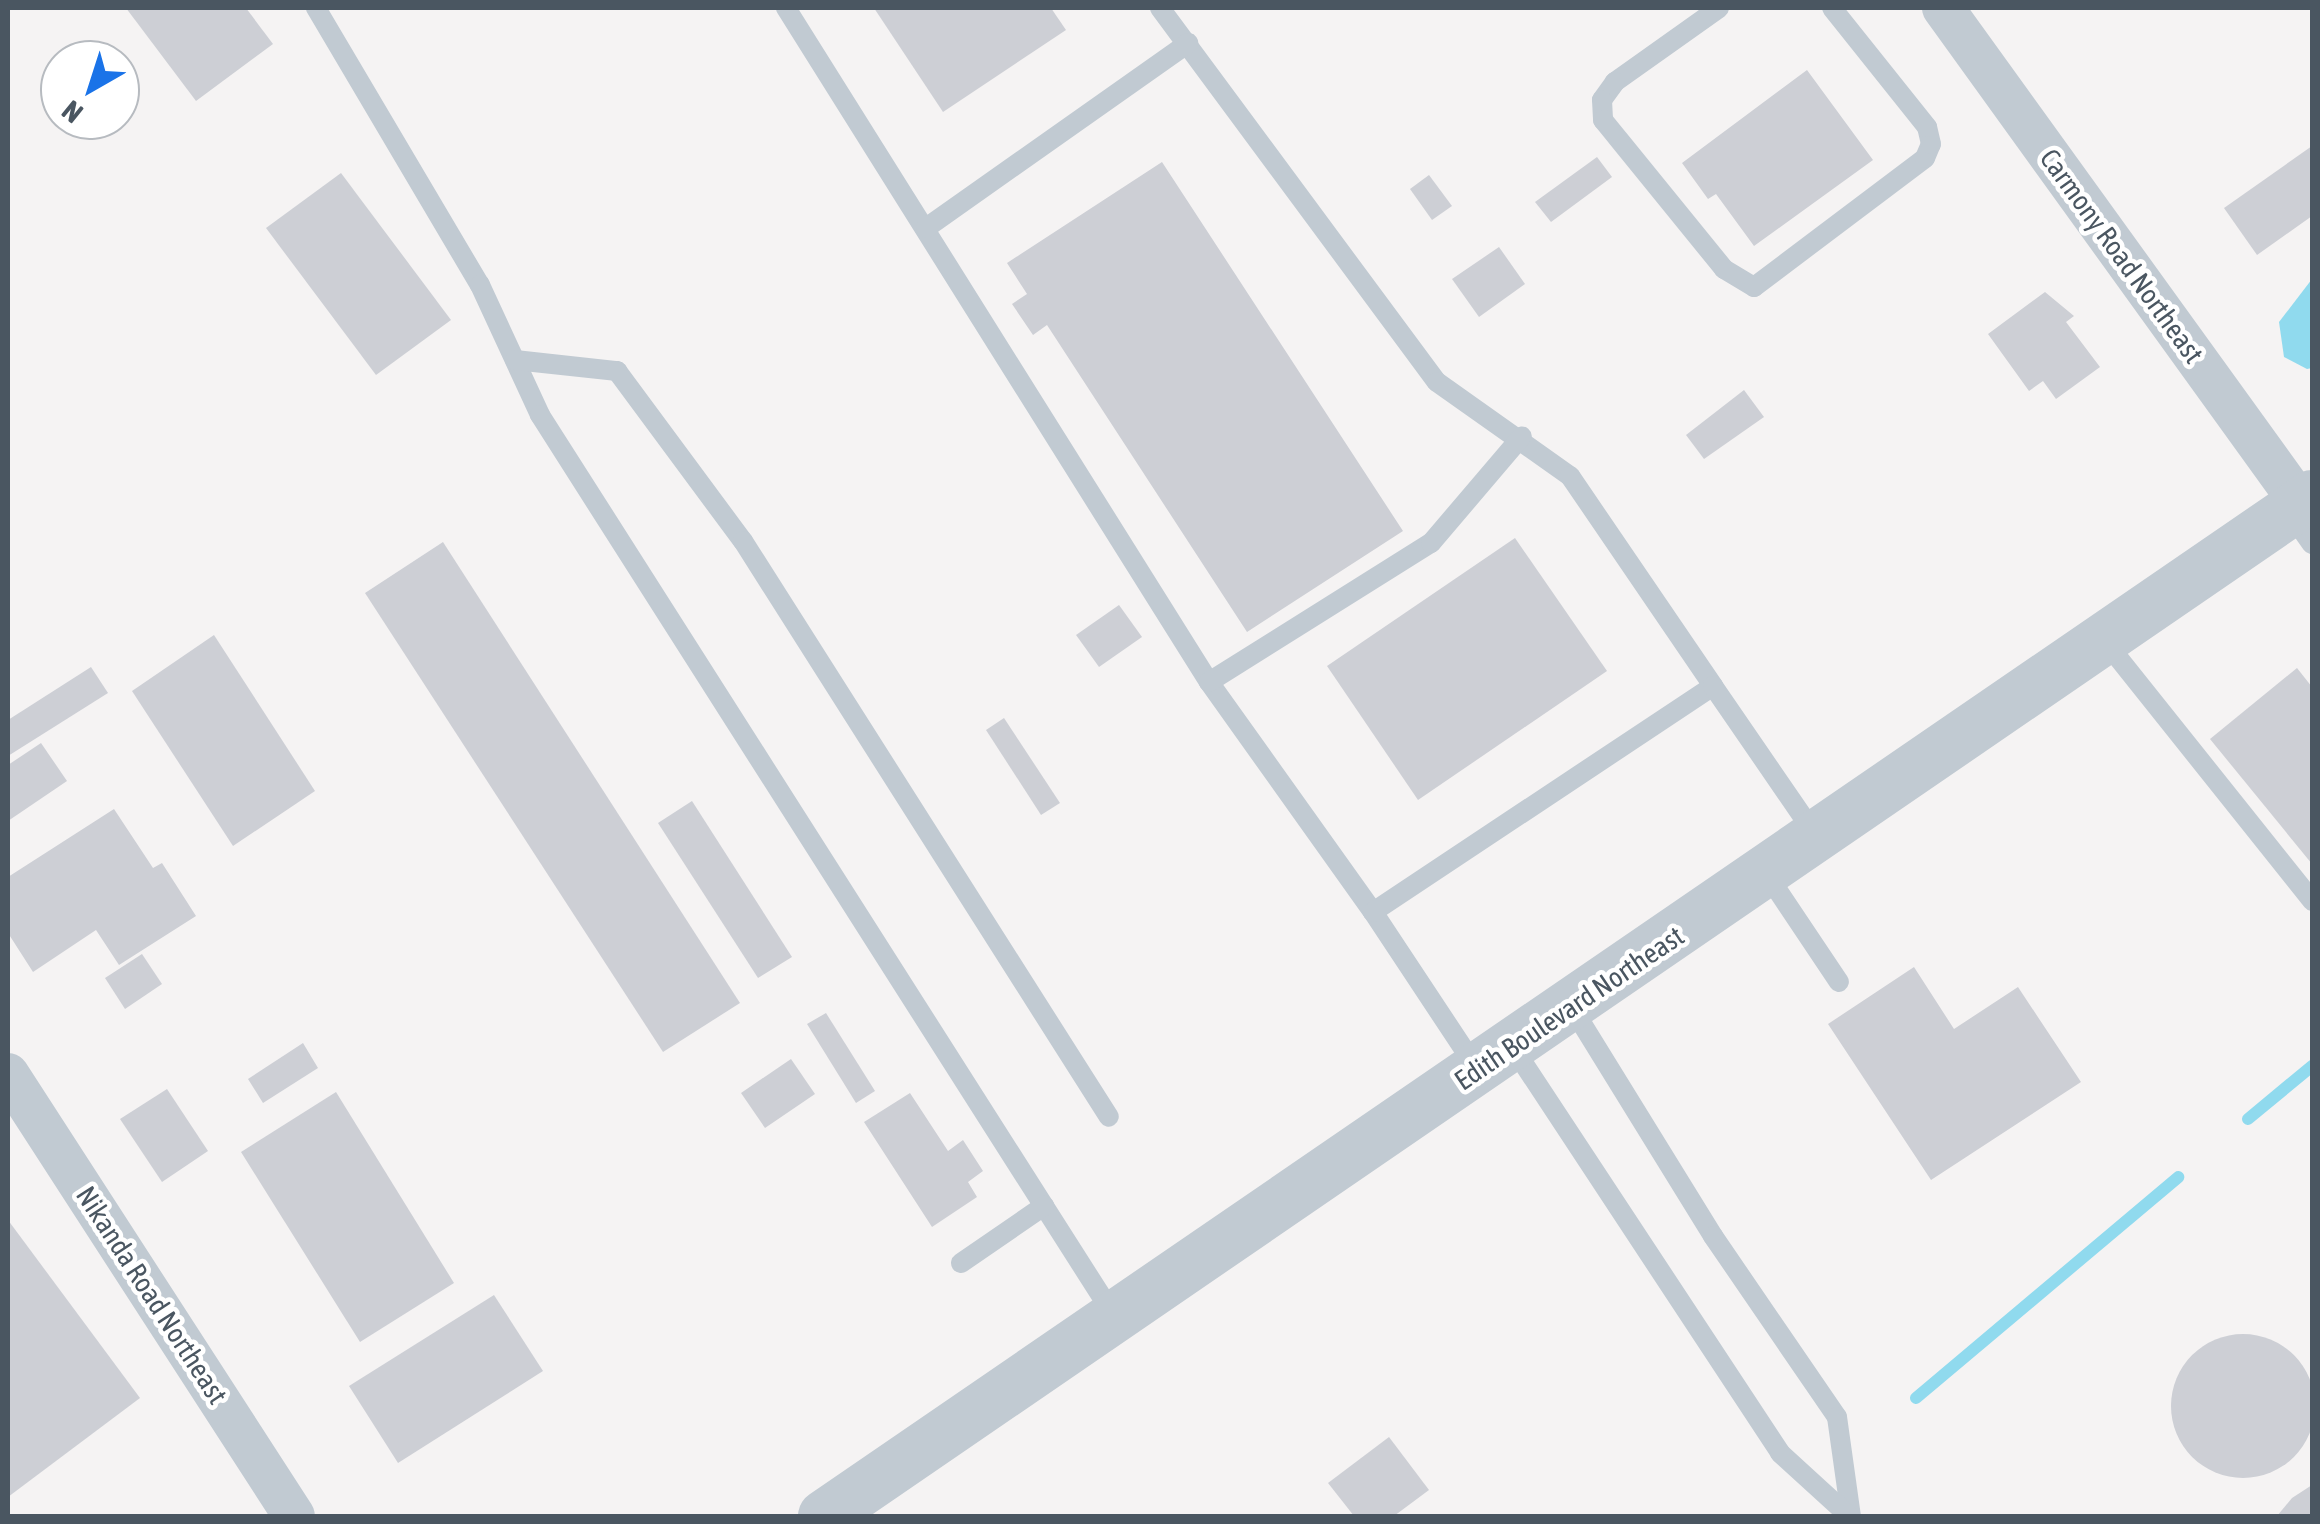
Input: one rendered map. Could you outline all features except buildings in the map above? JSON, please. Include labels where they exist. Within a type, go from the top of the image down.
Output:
[{"type":"street","name":"Carmony Road Northeast","points":[[1943,8],[2304,514]]},
{"type":"street","name":"Edith Boulevard Northeast","points":[[824,1516],[2104,640],[2304,514]]},
{"type":"street","name":"Nikanda Road Northeast","points":[[8,1074],[283,1512]]},
{"type":"lane","points":[[316,8],[480,286],[551,432],[1115,1318]]},
{"type":"lane","points":[[786,8],[1209,682],[1373,912],[1495,1058],[1780,1453],[1850,1516]]},
{"type":"lane","points":[[1160,8],[1437,382],[1522,436],[1570,476],[1818,838]]},
{"type":"lane","points":[[1719,8],[1615,82],[1602,100],[1604,120],[1724,269],[1754,288],[1925,158],[1931,144],[1927,127],[1832,8]]},
{"type":"lane","points":[[926,228],[1188,43]]},
{"type":"lane","points":[[515,360],[617,371],[743,541],[1110,1117]]},
{"type":"lane","points":[[1209,682],[1441,535],[1522,436]]},
{"type":"lane","points":[[2104,640],[2312,901]]},
{"type":"lane","points":[[1373,912],[1713,686]]},
{"type":"lane","points":[[1766,873],[1839,982]]},
{"type":"lane","points":[[1571,1006],[1713,1236],[1837,1417],[1850,1516]]},
{"type":"lane","points":[[961,1263],[1044,1206]]},
{"type":"water","points":[[2312,279],[2312,368],[2307,369],[2284,357],[2279,322]]},
{"type":"waterway","points":[[2248,1119],[2312,1066]]},
{"type":"waterway","points":[[1916,1398],[2178,1177]]}]
